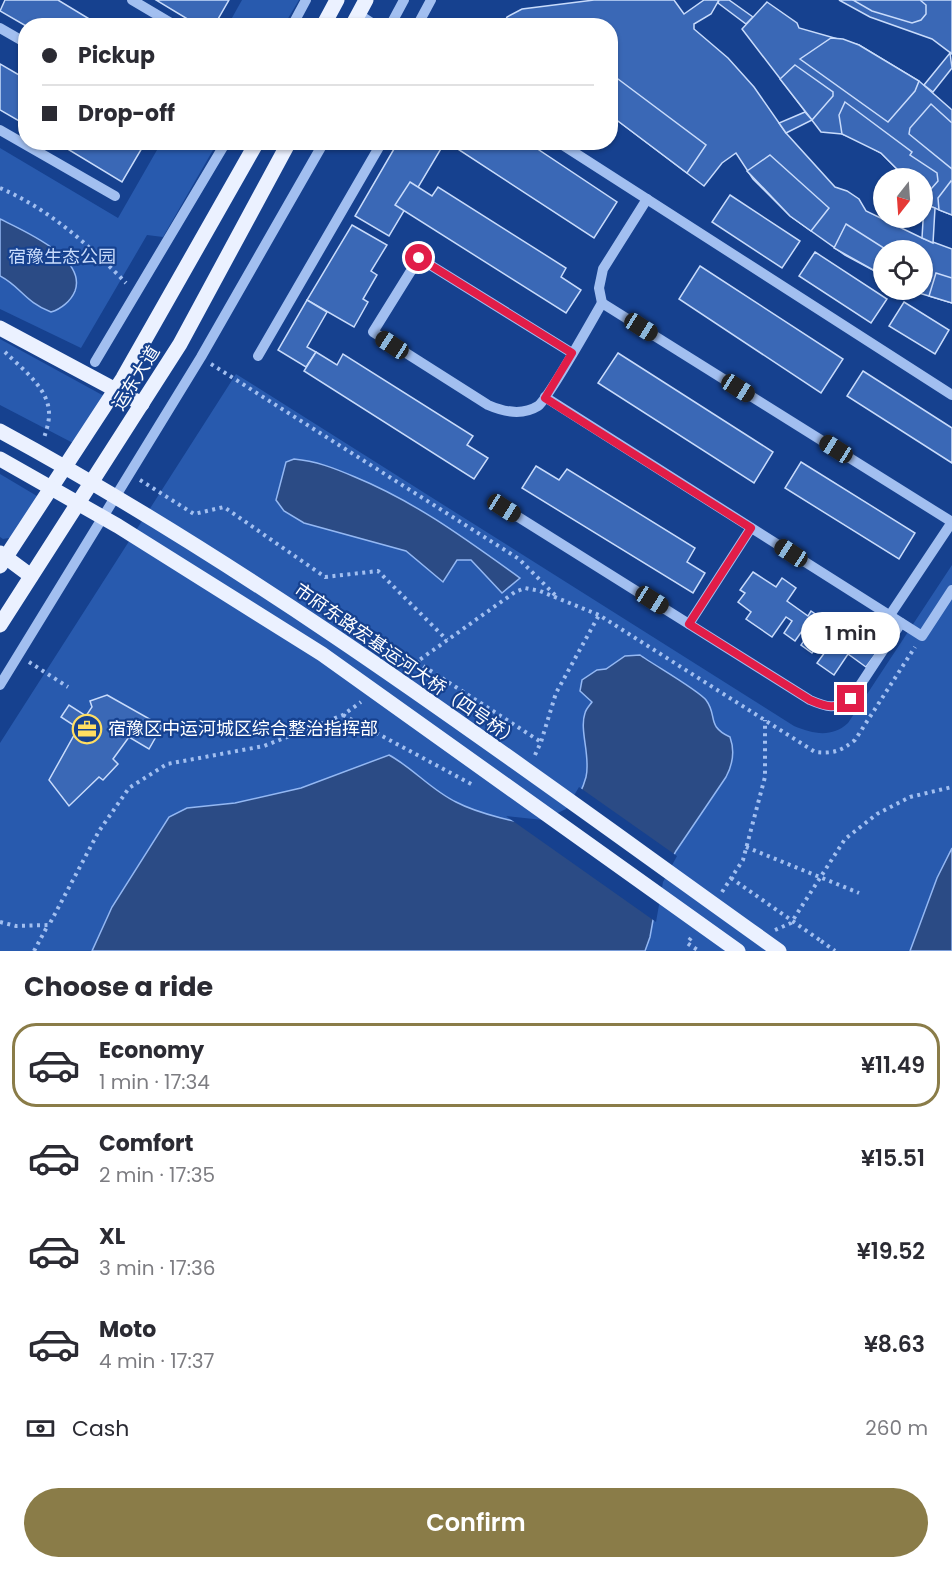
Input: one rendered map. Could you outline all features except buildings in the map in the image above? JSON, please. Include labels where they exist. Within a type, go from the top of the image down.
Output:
[{"type":"main road","points":[[327,18],[337,0]]},
{"type":"main road","points":[[356,18],[366,0]]},
{"type":"main road","name":"运东大道","points":[[2,559],[116,389],[253,150]]},
{"type":"main road","name":"运东大道","points":[[0,625],[180,344],[285,150]]},
{"type":"main road","points":[[0,328],[142,404]]},
{"type":"main road","name":"市府东路宏基运河大桥（四号桥）","points":[[0,431],[59,463],[252,581],[403,683],[779,951]]},
{"type":"main road","points":[[0,459],[118,526],[322,654],[738,951]]},
{"type":"main road","points":[[2,559],[31,576]]},
{"type":"lane","points":[[132,0],[162,18]]},
{"type":"lane","points":[[296,18],[306,0]]},
{"type":"lane","points":[[394,18],[404,0]]},
{"type":"lane","points":[[421,18],[431,0]]},
{"type":"lane","points":[[0,28],[18,38]]},
{"type":"lane","points":[[0,130],[18,140]]},
{"type":"lane","points":[[35,150],[115,196]]},
{"type":"lane","points":[[94,362],[221,150]]},
{"type":"lane","points":[[0,685],[201,357],[319,150]]},
{"type":"lane","points":[[258,356],[377,150]]},
{"type":"lane","points":[[570,150],[952,395]]},
{"type":"lane","points":[[572,353],[419,258],[373,332],[500,411],[525,411],[539,405],[545,398],[572,353],[602,303],[599,288],[603,269],[647,199]]},
{"type":"lane","points":[[602,303],[952,522],[890,615]]},
{"type":"lane","points":[[545,398],[922,636],[952,590]]},
{"type":"lane","points":[[504,508],[810,700],[831,708],[841,706],[851,699],[901,622]]},
{"type":"lane","points":[[689,624],[751,528]]},
{"type":"path","points":[[0,188],[22,197],[87,243],[127,283]]},
{"type":"path","points":[[0,346],[40,387],[47,400],[49,415],[43,444]]},
{"type":"path","points":[[201,357],[519,559],[556,596]]},
{"type":"path","points":[[130,474],[194,514],[224,507],[325,577],[378,570],[447,639]]},
{"type":"path","points":[[18,655],[68,687]]},
{"type":"path","points":[[417,662],[541,742]]},
{"type":"path","points":[[718,897],[743,860],[765,777],[765,719]]},
{"type":"path","points":[[771,932],[791,923],[845,839],[877,814],[910,797],[952,787]]},
{"type":"path","points":[[746,847],[859,893]]},
{"type":"path","points":[[731,878],[835,951]]},
{"type":"path","points":[[34,951],[49,925]]},
{"type":"path","points":[[694,934],[687,943],[699,951]]},
{"type":"green space","points":[[242,0],[299,0],[288,18],[232,18]]},
{"type":"green space","name":"宿豫生态公园","points":[[0,148],[118,218],[157,150],[213,150],[163,237],[147,235],[81,348],[0,309]]},
{"type":"green space","points":[[0,339],[104,396],[73,443],[0,405]]},
{"type":"green space","points":[[236,374],[794,726],[808,731],[829,733],[848,723],[952,565],[952,848],[937,878],[910,951],[0,951],[0,743]]},
{"type":"green space","points":[[0,474],[42,499],[20,536],[3,539],[0,537]]},
{"type":"shaded area","points":[[0,219],[51,247],[72,268],[76,279],[75,291],[62,307],[51,312],[42,308],[0,276]]},
{"type":"shaded area","points":[[294,459],[332,468],[399,498],[520,578],[502,593],[471,560],[457,560],[443,582],[406,551],[304,523],[284,511],[276,500],[286,462]]},
{"type":"shaded area","points":[[640,655],[706,700],[715,725],[730,737],[733,752],[726,777],[676,851],[660,881],[650,937],[645,951],[92,951],[112,907],[169,817],[187,808],[235,803],[301,788],[389,755],[438,791],[464,806],[500,818],[526,823],[537,824],[553,820],[571,806],[586,777],[584,720],[592,702],[580,691],[582,680],[597,670],[606,669],[625,656]]},
{"type":"shaded area","points":[[952,848],[952,951],[910,951],[937,878]]},
{"type":"pier","points":[[579,787],[677,856],[663,882],[656,922],[506,816],[543,820],[566,809]]},
{"type":"place","name":"宿豫区中运河城区综合整治指挥部","points":[[87,729]]},
{"type":"route","points":[[419,258],[572,353],[545,398],[751,528],[689,624],[818,704],[831,708],[841,706],[851,699]]}]
